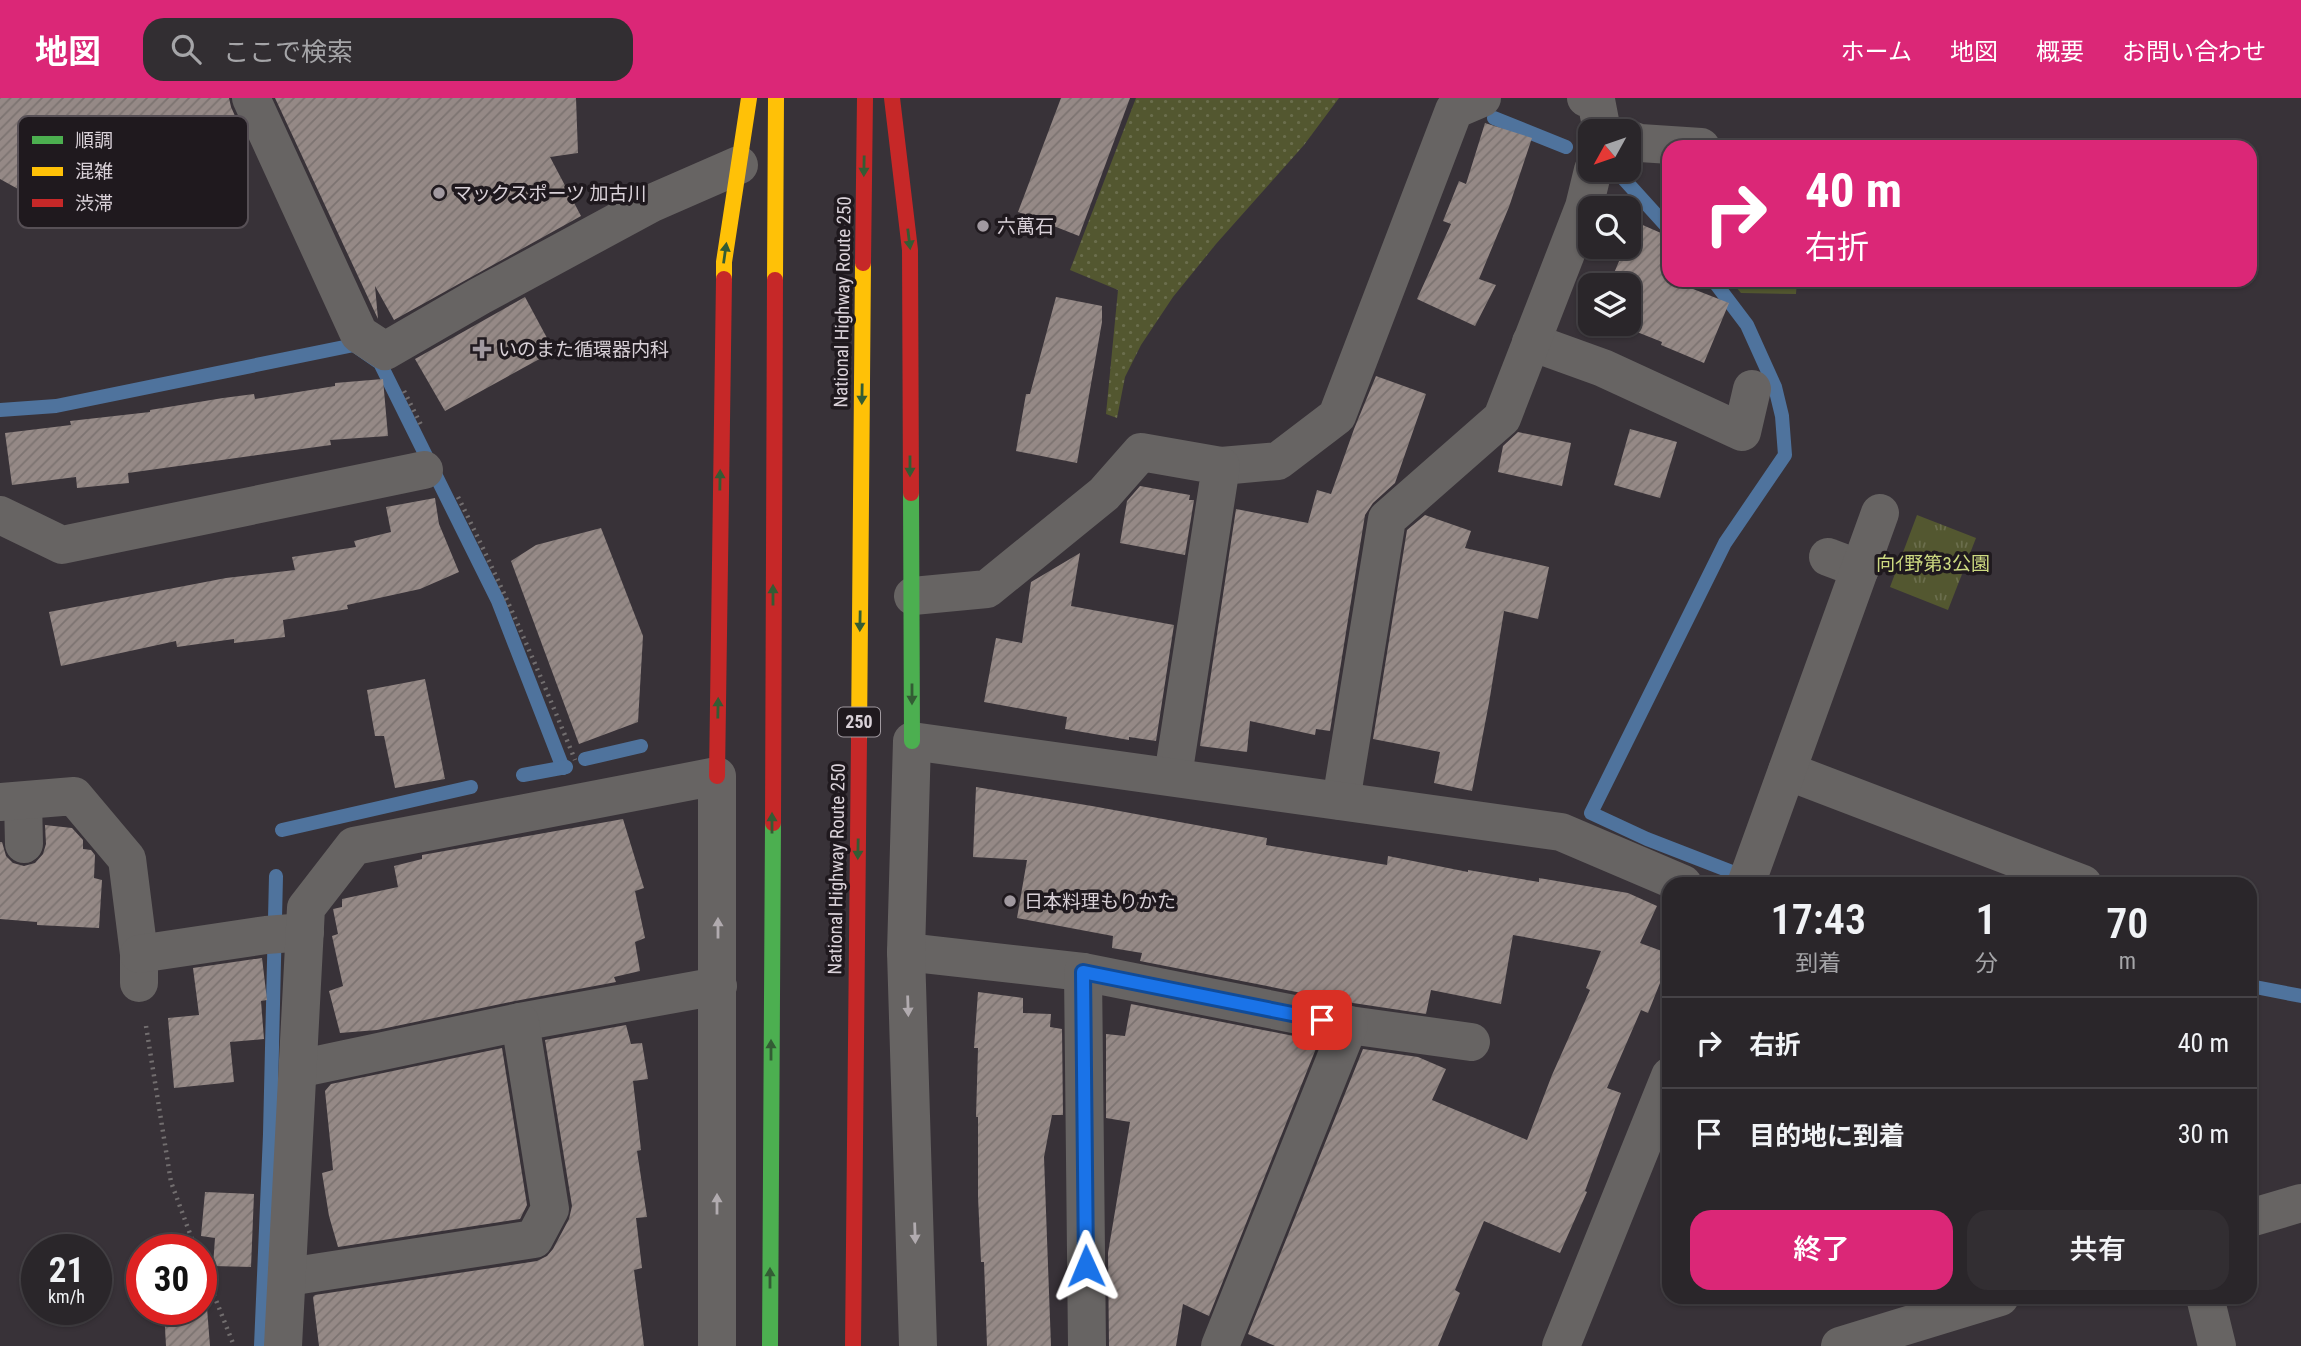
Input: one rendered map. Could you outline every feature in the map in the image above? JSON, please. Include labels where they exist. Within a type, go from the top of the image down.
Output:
[{"type":"highway","points":[[717,776],[724,262],[749,98]]},
{"type":"highway","points":[[770,1346],[776,98]]},
{"type":"highway","name":"National Highway Route 250","points":[[853,1346],[865,98]]},
{"type":"highway","points":[[892,98],[910,250],[912,741]]},
{"type":"street","points":[[251,98],[359,334],[384,351],[652,203],[739,165]]},
{"type":"street","points":[[913,596],[987,589],[1104,494],[1141,452],[1221,466],[1278,461],[1337,416],[1454,110],[1482,98]]},
{"type":"street","points":[[1603,118],[1640,143],[1662,144]]},
{"type":"street","points":[[1341,801],[1387,519],[1502,418],[1584,207],[1590,182]]},
{"type":"street","points":[[1531,342],[1603,368],[1742,432],[1752,389]]},
{"type":"street","points":[[0,514],[62,545],[425,452]]},
{"type":"street","points":[[1173,776],[1221,466]]},
{"type":"street","points":[[1750,875],[1787,771],[1844,563],[1880,513]]},
{"type":"street","points":[[918,1346],[906,952],[912,741],[1561,832],[1667,877]]},
{"type":"street","points":[[1787,771],[2065,877]]},
{"type":"street","points":[[24,844],[12,802],[74,796],[127,859],[139,969],[287,933],[354,846],[717,776],[717,1346]]},
{"type":"street","points":[[283,1346],[298,1069],[287,933]]},
{"type":"street","points":[[906,952],[1083,972],[1349,1025],[1471,1042]]},
{"type":"street","points":[[1083,972],[1087,1346]]},
{"type":"street","points":[[298,1069],[520,1022],[718,986]]},
{"type":"street","points":[[288,1277],[534,1238],[550,1209],[520,1022]]},
{"type":"street","points":[[1220,1346],[1349,1025]]},
{"type":"street","points":[[1561,1346],[1662,1096]]},
{"type":"street","points":[[2257,1217],[2301,1203]]},
{"type":"street","points":[[1840,1346],[1975,1304]]},
{"type":"street","points":[[2207,1304],[2217,1346]]},
{"type":"path","points":[[384,351],[425,452]]},
{"type":"path","points":[[457,495],[533,657],[592,800]]},
{"type":"path","points":[[139,969],[171,1182],[190,1234]]},
{"type":"path","points":[[217,1303],[234,1346]]},
{"type":"green space","points":[[1136,98],[1339,98],[1304,145],[1173,297],[1141,345],[1125,377],[1117,418],[1106,414],[1118,290],[1070,270]]},
{"type":"green space","points":[[1736,287],[1796,287],[1796,294],[1741,293]]},
{"type":"green space","name":"向ｲ野第3公園","points":[[1917,515],[1976,538],[1948,610],[1890,587]]},
{"type":"building","points":[[0,98],[229,98],[235,116],[18,116],[18,189],[0,179]]},
{"type":"building","name":"マックスポーツ 加古川","points":[[275,98],[576,98],[578,153],[550,157],[581,216],[394,320],[375,286],[378,319]]},
{"type":"building","points":[[1061,98],[1130,98],[1079,236],[1018,212]]},
{"type":"building","points":[[1485,123],[1532,138],[1509,207],[1479,279],[1496,285],[1475,326],[1417,299],[1451,224],[1443,221],[1459,181],[1466,184]]},
{"type":"building","points":[[1641,224],[1662,233],[1662,287],[1688,287],[1729,303],[1704,363],[1641,334],[1641,273],[1614,273],[1620,259],[1641,259]]},
{"type":"building","name":"いのまた循環器内科","points":[[525,297],[554,351],[445,411],[415,359]]},
{"type":"building","points":[[1056,297],[1102,306],[1102,322],[1077,463],[1016,451],[1026,394],[1030,394]]},
{"type":"building","points":[[1376,376],[1426,394],[1395,483],[1373,503],[1365,515],[1330,731],[1316,729],[1315,735],[1250,721],[1247,752],[1200,746],[1236,509],[1308,523],[1317,490],[1331,494]]},
{"type":"building","points":[[383,379],[388,436],[330,440],[331,445],[128,473],[129,483],[77,488],[76,477],[12,485],[5,433],[71,425],[70,421],[150,412],[223,398],[254,394],[255,399],[335,386],[335,383]]},
{"type":"building","points":[[1630,429],[1677,442],[1660,498],[1614,485]]},
{"type":"building","points":[[1518,432],[1571,443],[1562,486],[1498,472],[1503,446]]},
{"type":"building","points":[[1140,486],[1190,495],[1189,500],[1194,500],[1185,555],[1120,543],[1127,501]]},
{"type":"building","points":[[435,498],[439,524],[459,572],[420,589],[347,605],[348,609],[283,620],[285,637],[234,643],[234,639],[177,647],[176,641],[61,666],[49,612],[226,578],[295,570],[292,557],[356,547],[354,541],[391,532],[386,507]]},
{"type":"building","points":[[1425,515],[1471,531],[1465,548],[1549,567],[1538,619],[1504,611],[1472,791],[1434,783],[1440,752],[1373,739],[1407,530]]},
{"type":"building","points":[[601,528],[643,636],[638,722],[579,744],[511,561],[536,545]]},
{"type":"building","points":[[1080,553],[1071,606],[1174,625],[1156,741],[1129,737],[1129,740],[1065,729],[1067,717],[984,702],[996,638],[1022,643],[1031,582]]},
{"type":"building","points":[[425,679],[445,779],[395,788],[384,736],[375,736],[367,690]]},
{"type":"building","points":[[976,787],[1267,838],[1266,845],[1387,865],[1388,856],[1468,872],[1539,882],[1539,878],[1628,893],[1657,906],[1640,943],[1662,951],[1662,978],[1648,1013],[1641,1010],[1607,1088],[1621,1093],[1585,1191],[1587,1192],[1560,1253],[1484,1221],[1455,1290],[1460,1293],[1438,1346],[1275,1346],[1248,1334],[1363,1049],[1418,1057],[1446,1069],[1432,1100],[1527,1140],[1552,1075],[1590,990],[1586,988],[1601,951],[1513,935],[1501,1004],[1431,990],[1426,1014],[1353,1003],[1140,961],[1142,953],[1112,948],[1113,936],[1017,918],[1027,860],[973,857]]},
{"type":"building","points":[[623,819],[644,888],[635,891],[645,938],[635,942],[640,971],[614,977],[616,982],[377,1030],[340,1033],[329,991],[343,986],[332,936],[338,934],[333,909],[342,907],[342,899],[398,887],[394,866],[422,859],[422,855]]},
{"type":"building","points":[[45,825],[72,828],[83,840],[83,849],[91,850],[95,855],[94,878],[102,880],[99,928],[37,925],[37,922],[0,919],[0,842],[6,856],[13,863],[24,866],[35,863],[43,854],[46,844]]},
{"type":"building","points":[[262,958],[267,1000],[261,1001],[264,1039],[230,1042],[234,1082],[174,1088],[168,1018],[199,1015],[193,968]]},
{"type":"building","points":[[978,992],[1023,998],[1023,1013],[1051,1014],[1050,1027],[1062,1029],[1063,1115],[1052,1115],[1044,1157],[1051,1346],[987,1346],[978,1197],[978,1048],[974,1048]]},
{"type":"building","points":[[1131,1004],[1319,1041],[1209,1316],[1183,1304],[1176,1346],[1109,1346],[1108,1253],[1130,1122],[1106,1118],[1106,1034],[1125,1036]]},
{"type":"building","points":[[626,1025],[631,1044],[642,1043],[648,1079],[633,1081],[641,1150],[637,1151],[647,1217],[636,1218],[642,1268],[634,1270],[644,1346],[319,1346],[313,1297],[315,1295],[537,1261],[547,1256],[569,1219],[572,1206],[545,1040]]},
{"type":"building","points":[[502,1048],[527,1205],[520,1219],[338,1247],[329,1216],[322,1173],[333,1170],[325,1091],[331,1084]]},
{"type":"building","points":[[205,1192],[254,1194],[251,1267],[217,1266],[217,1234],[201,1234]]},
{"type":"building","points":[[165,1325],[208,1325],[210,1346],[166,1346]]},
{"type":"waterway","points":[[1494,118],[1566,147]]},
{"type":"waterway","points":[[1627,182],[1662,221]]},
{"type":"waterway","points":[[1718,287],[1747,325],[1775,387],[1782,416],[1785,455],[1725,543],[1591,813],[1647,839],[1745,877]]},
{"type":"waterway","points":[[0,410],[56,406],[354,345],[380,363],[498,601],[563,768]]},
{"type":"waterway","points":[[585,759],[641,746]]},
{"type":"waterway","points":[[523,775],[566,767]]},
{"type":"waterway","points":[[282,830],[471,787]]},
{"type":"waterway","points":[[261,1346],[270,1134],[276,876]]},
{"type":"waterway","points":[[2257,987],[2301,996]]},
{"type":"traffic: fast","points":[[911,493],[912,741]]},
{"type":"traffic: fast","points":[[770,1346],[773,823]]},
{"type":"traffic: slow","points":[[724,279],[724,262],[749,98]]},
{"type":"traffic: slow","points":[[775,280],[776,98]]},
{"type":"traffic: slow","points":[[859,739],[863,263]]},
{"type":"traffic: jam","points":[[863,263],[865,98]]},
{"type":"traffic: jam","points":[[892,98],[910,250],[911,493]]},
{"type":"traffic: jam","points":[[717,776],[724,279]]},
{"type":"traffic: jam","points":[[773,823],[775,280]]},
{"type":"traffic: jam","points":[[853,1346],[859,739]]},
{"type":"place","name":"マックスポーツ 加古川","points":[[439,193]]},
{"type":"place","name":"六萬石","points":[[983,226]]},
{"type":"place","name":"いのまた循環器内科","points":[[482,349]]},
{"type":"place","name":"日本料理もりかた","points":[[1010,901]]},
{"type":"route","points":[[1086,1266],[1083,972],[1322,1020]]}]
